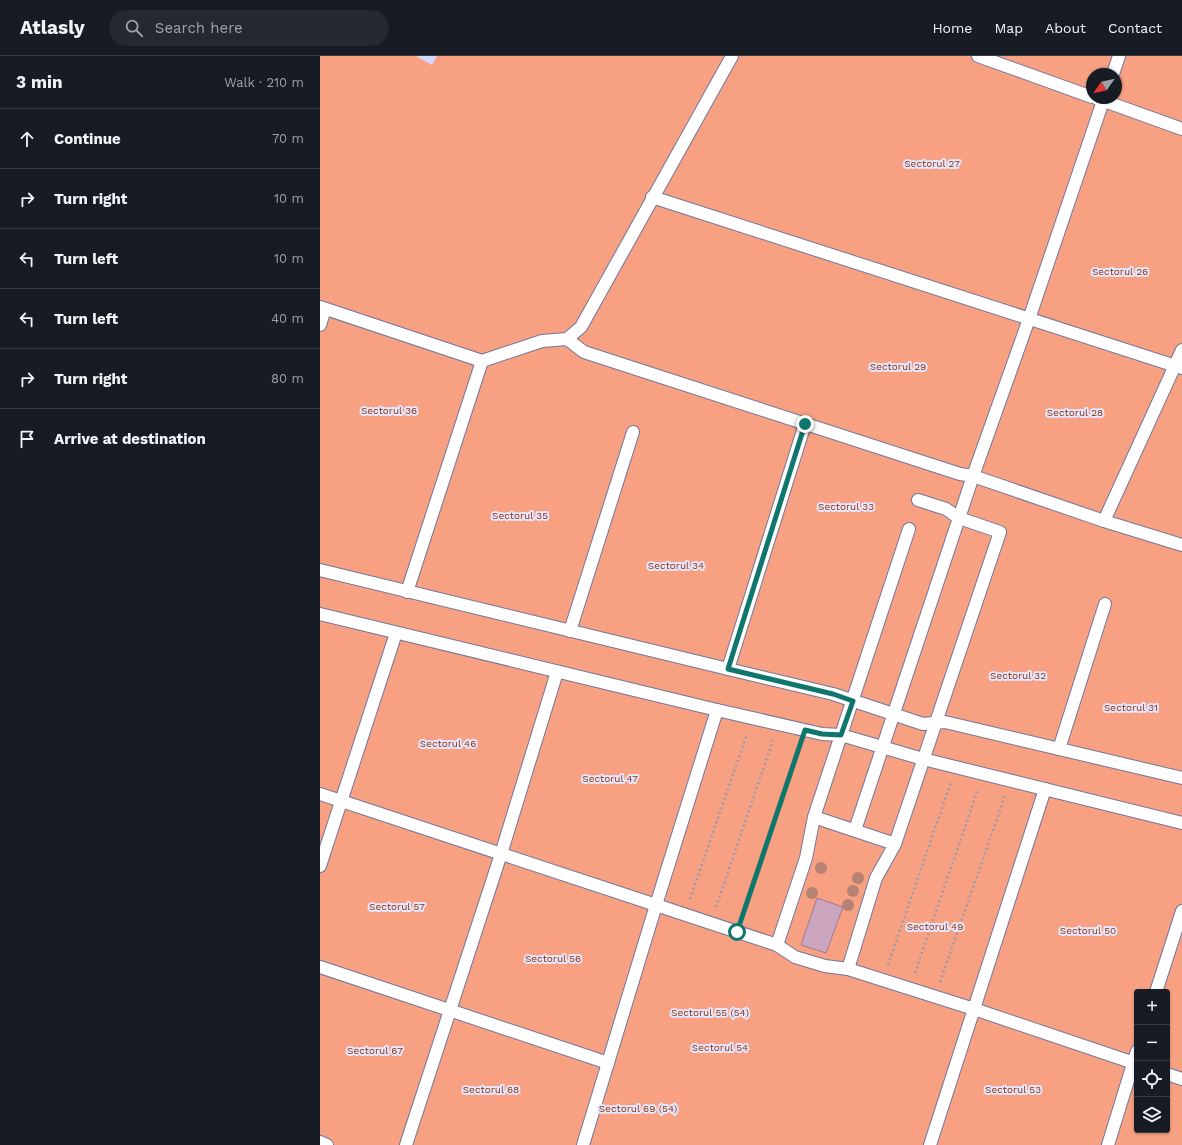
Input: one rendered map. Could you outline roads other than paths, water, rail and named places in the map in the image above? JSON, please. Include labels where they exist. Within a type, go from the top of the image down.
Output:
[{"type":"lane","points":[[320,325],[323,308],[482,361],[542,341],[567,339],[581,327],[652,197],[732,56]]},
{"type":"lane","points":[[978,56],[1086,94]]},
{"type":"lane","points":[[1115,68],[1119,56]]},
{"type":"lane","points":[[855,830],[973,476],[1029,319],[1097,104]]},
{"type":"lane","points":[[1113,104],[1182,129]]},
{"type":"lane","points":[[652,197],[1178,367]]},
{"type":"lane","points":[[567,339],[584,352],[960,474],[973,476],[1104,521],[1182,545]]},
{"type":"lane","points":[[1104,521],[1178,367],[1182,350]]},
{"type":"lane","points":[[407,592],[482,361]]},
{"type":"lane","points":[[728,669],[805,424]]},
{"type":"lane","points":[[570,631],[633,432]]},
{"type":"lane","points":[[848,969],[876,878],[895,844],[1000,532],[960,518],[946,510],[918,500]]},
{"type":"lane","points":[[777,944],[806,858],[814,816],[909,530]]},
{"type":"lane","points":[[320,570],[833,694],[923,724],[945,722],[1182,778]]},
{"type":"lane","points":[[1059,749],[1105,604]]},
{"type":"lane","points":[[320,614],[717,710],[822,734],[841,735],[923,759],[1182,823]]},
{"type":"lane","points":[[320,866],[396,633]]},
{"type":"lane","points":[[406,1145],[501,854],[557,672]]},
{"type":"lane","points":[[582,1145],[717,710]]},
{"type":"lane","points":[[930,1145],[1045,789]]},
{"type":"lane","points":[[320,794],[684,915],[777,944],[795,957],[825,966],[848,969],[883,980],[974,1009],[1134,1064]]},
{"type":"lane","points":[[814,816],[895,844]]},
{"type":"lane","points":[[1157,989],[1182,911]]},
{"type":"lane","points":[[320,966],[608,1063]]},
{"type":"lane","points":[[1108,1145],[1134,1067]]},
{"type":"lane","points":[[1170,1075],[1182,1080]]},
{"type":"lane","points":[[320,1142],[327,1145]]},
{"type":"park label","name":"Sectorul 27","points":[[932,163]]},
{"type":"park label","name":"Sectorul 26","points":[[1120,271]]},
{"type":"park label","name":"Sectorul 29","points":[[898,366]]},
{"type":"park label","name":"Sectorul 36","points":[[389,410]]},
{"type":"park label","name":"Sectorul 28","points":[[1075,412]]},
{"type":"park label","name":"Sectorul 33","points":[[846,506]]},
{"type":"park label","name":"Sectorul 35","points":[[520,515]]},
{"type":"park label","name":"Sectorul 34","points":[[676,565]]},
{"type":"park label","name":"Sectorul 32","points":[[1018,675]]},
{"type":"park label","name":"Sectorul 31","points":[[1131,707]]},
{"type":"park label","name":"Sectorul 46","points":[[448,743]]},
{"type":"park label","name":"Sectorul 47","points":[[610,778]]},
{"type":"park label","name":"Sectorul 57","points":[[397,906]]},
{"type":"park label","name":"Sectorul 49","points":[[935,926]]},
{"type":"park label","name":"Sectorul 50","points":[[1088,930]]},
{"type":"park label","name":"Sectorul 56","points":[[553,958]]},
{"type":"park label","name":"Sectorul 55 (54)","points":[[710,1012]]},
{"type":"park label","name":"Sectorul 54","points":[[720,1047]]},
{"type":"park label","name":"Sectorul 67","points":[[375,1050]]},
{"type":"park label","name":"Sectorul 68","points":[[491,1089]]},
{"type":"park label","name":"Sectorul 53","points":[[1013,1089]]},
{"type":"park label","name":"Sectorul 69 (54)","points":[[638,1108]]}]
